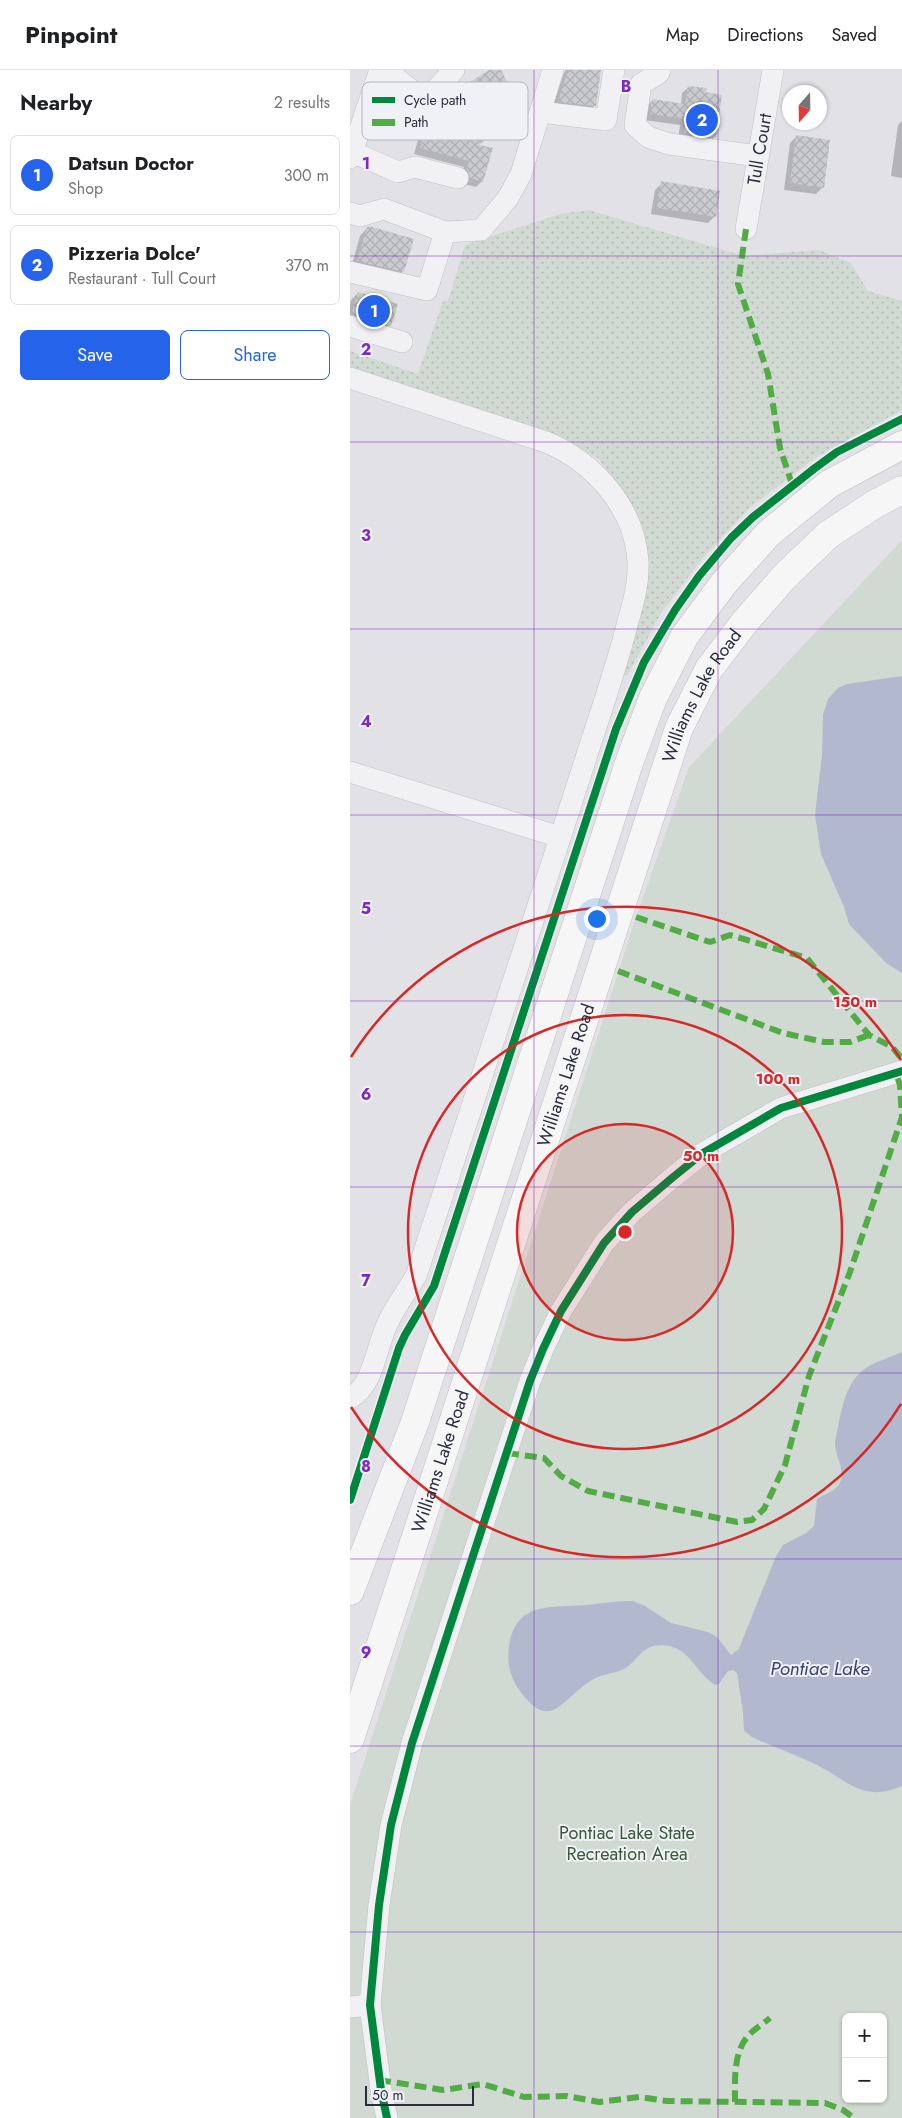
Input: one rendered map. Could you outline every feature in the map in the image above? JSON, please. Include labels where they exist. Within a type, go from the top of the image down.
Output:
[{"type":"main road","name":"Williams Lake Road","points":[[350,1591],[414,1422],[627,769],[653,698],[684,637],[724,583],[768,534],[829,484],[902,445]]},
{"type":"main road","name":"Williams Lake Road","points":[[350,1739],[678,728],[709,669],[744,622],[784,576],[828,535],[875,504],[902,490]]},
{"type":"street","points":[[377,82],[381,70],[401,82]]},
{"type":"street","points":[[442,82],[454,70]]},
{"type":"street","points":[[350,214],[360,216],[384,209],[445,232],[480,230],[508,198],[521,174],[553,70]]},
{"type":"street","points":[[540,112],[606,120],[614,70]]},
{"type":"street","points":[[660,70],[659,73],[641,84],[634,125],[648,138],[669,144],[758,156]]},
{"type":"street","name":"Tull Court","points":[[746,229],[773,70]]},
{"type":"street","points":[[362,124],[351,155],[398,172],[416,167],[458,178]]},
{"type":"street","points":[[350,272],[427,290],[445,232]]},
{"type":"street","points":[[350,326],[402,342]]},
{"type":"street","points":[[350,378],[561,448],[575,457],[612,492],[626,515],[638,560],[638,582],[622,644],[416,1276],[386,1326],[375,1361],[359,1394],[350,1398]]},
{"type":"street","points":[[350,772],[560,837]]},
{"type":"street","points":[[387,2118],[360,2006],[400,1789],[412,1743],[542,1349],[561,1311],[604,1244],[632,1212],[703,1153],[781,1108],[902,1071]]},
{"type":"green space","points":[[589,210],[744,256],[819,250],[851,263],[868,291],[902,301],[902,410],[818,456],[749,508],[702,559],[661,613],[627,676],[612,672],[642,557],[627,503],[599,459],[564,440],[350,369],[350,351],[418,374],[443,301],[448,301],[465,245],[560,214]]},
{"type":"green space","name":"Pontiac Lake State Recreation Area","points":[[902,540],[902,2118],[350,2118],[350,1805],[636,917],[689,767]]},
{"type":"water","points":[[902,676],[902,973],[886,963],[849,924],[844,907],[821,854],[815,815],[822,755],[823,715],[828,699],[838,688],[847,684]]},
{"type":"water","name":"Pontiac Lake","points":[[902,1352],[902,1786],[889,1791],[877,1792],[857,1788],[817,1765],[752,1737],[744,1731],[737,1673],[733,1670],[728,1671],[719,1684],[715,1685],[683,1652],[666,1645],[650,1647],[623,1669],[592,1680],[556,1708],[548,1711],[540,1710],[531,1704],[513,1680],[509,1667],[509,1647],[515,1628],[521,1619],[530,1612],[540,1609],[633,1601],[645,1606],[671,1623],[708,1632],[717,1637],[731,1655],[739,1649],[776,1556],[783,1545],[806,1533],[814,1526],[817,1499],[835,1489],[839,1484],[842,1473],[835,1442],[848,1390],[860,1372],[877,1362]]},
{"type":"building","points":[[489,70],[501,70],[507,82],[470,82]]},
{"type":"building","points":[[568,70],[601,70],[596,106],[558,102]]},
{"type":"building","points":[[688,86],[707,88],[706,92],[722,95],[716,138],[684,133],[686,119],[650,114],[652,99],[685,104]]},
{"type":"building","points":[[796,135],[830,140],[824,188],[790,183]]},
{"type":"building","points":[[422,140],[485,140],[479,145],[493,148],[483,182],[470,178],[467,169],[469,161],[420,148]]},
{"type":"building","points":[[661,181],[720,191],[716,217],[657,208]]},
{"type":"building","points":[[367,227],[414,239],[404,272],[357,261]]},
{"type":"building","points":[[358,292],[398,304],[391,326],[351,314]]},
{"type":"marked path","points":[[746,229],[738,284],[768,374],[780,448],[792,484]]},
{"type":"marked path","points":[[636,917],[710,942],[730,935],[807,958],[869,1035],[892,1047],[902,1059]]},
{"type":"marked path","points":[[618,971],[783,1033],[824,1042],[850,1042],[869,1035]]},
{"type":"marked path","points":[[507,1453],[544,1458],[561,1476],[588,1491],[737,1522],[752,1520],[764,1509],[785,1465],[809,1376],[850,1272],[902,1117],[900,1085],[896,1073]]},
{"type":"marked path","points":[[735,2102],[737,2059],[743,2043],[748,2036],[770,2018]]},
{"type":"marked path","points":[[379,2080],[443,2090],[483,2084],[524,2097],[567,2096],[599,2102],[639,2097],[667,2101],[825,2103],[843,2110],[854,2118]]},
{"type":"cycle path","points":[[350,1500],[399,1348],[434,1286],[616,729],[644,662],[675,610],[699,576],[731,538],[753,517],[837,452],[902,419]]},
{"type":"cycle path","points":[[387,2118],[381,2090],[370,2005],[379,1905],[391,1825],[412,1743],[530,1381],[561,1311],[604,1243],[632,1212],[703,1153],[781,1108],[902,1071]]},
{"type":"place","name":"Pizzeria Dolce'","points":[[702,120]]},
{"type":"place","name":"Datsun Doctor","points":[[374,311]]}]
